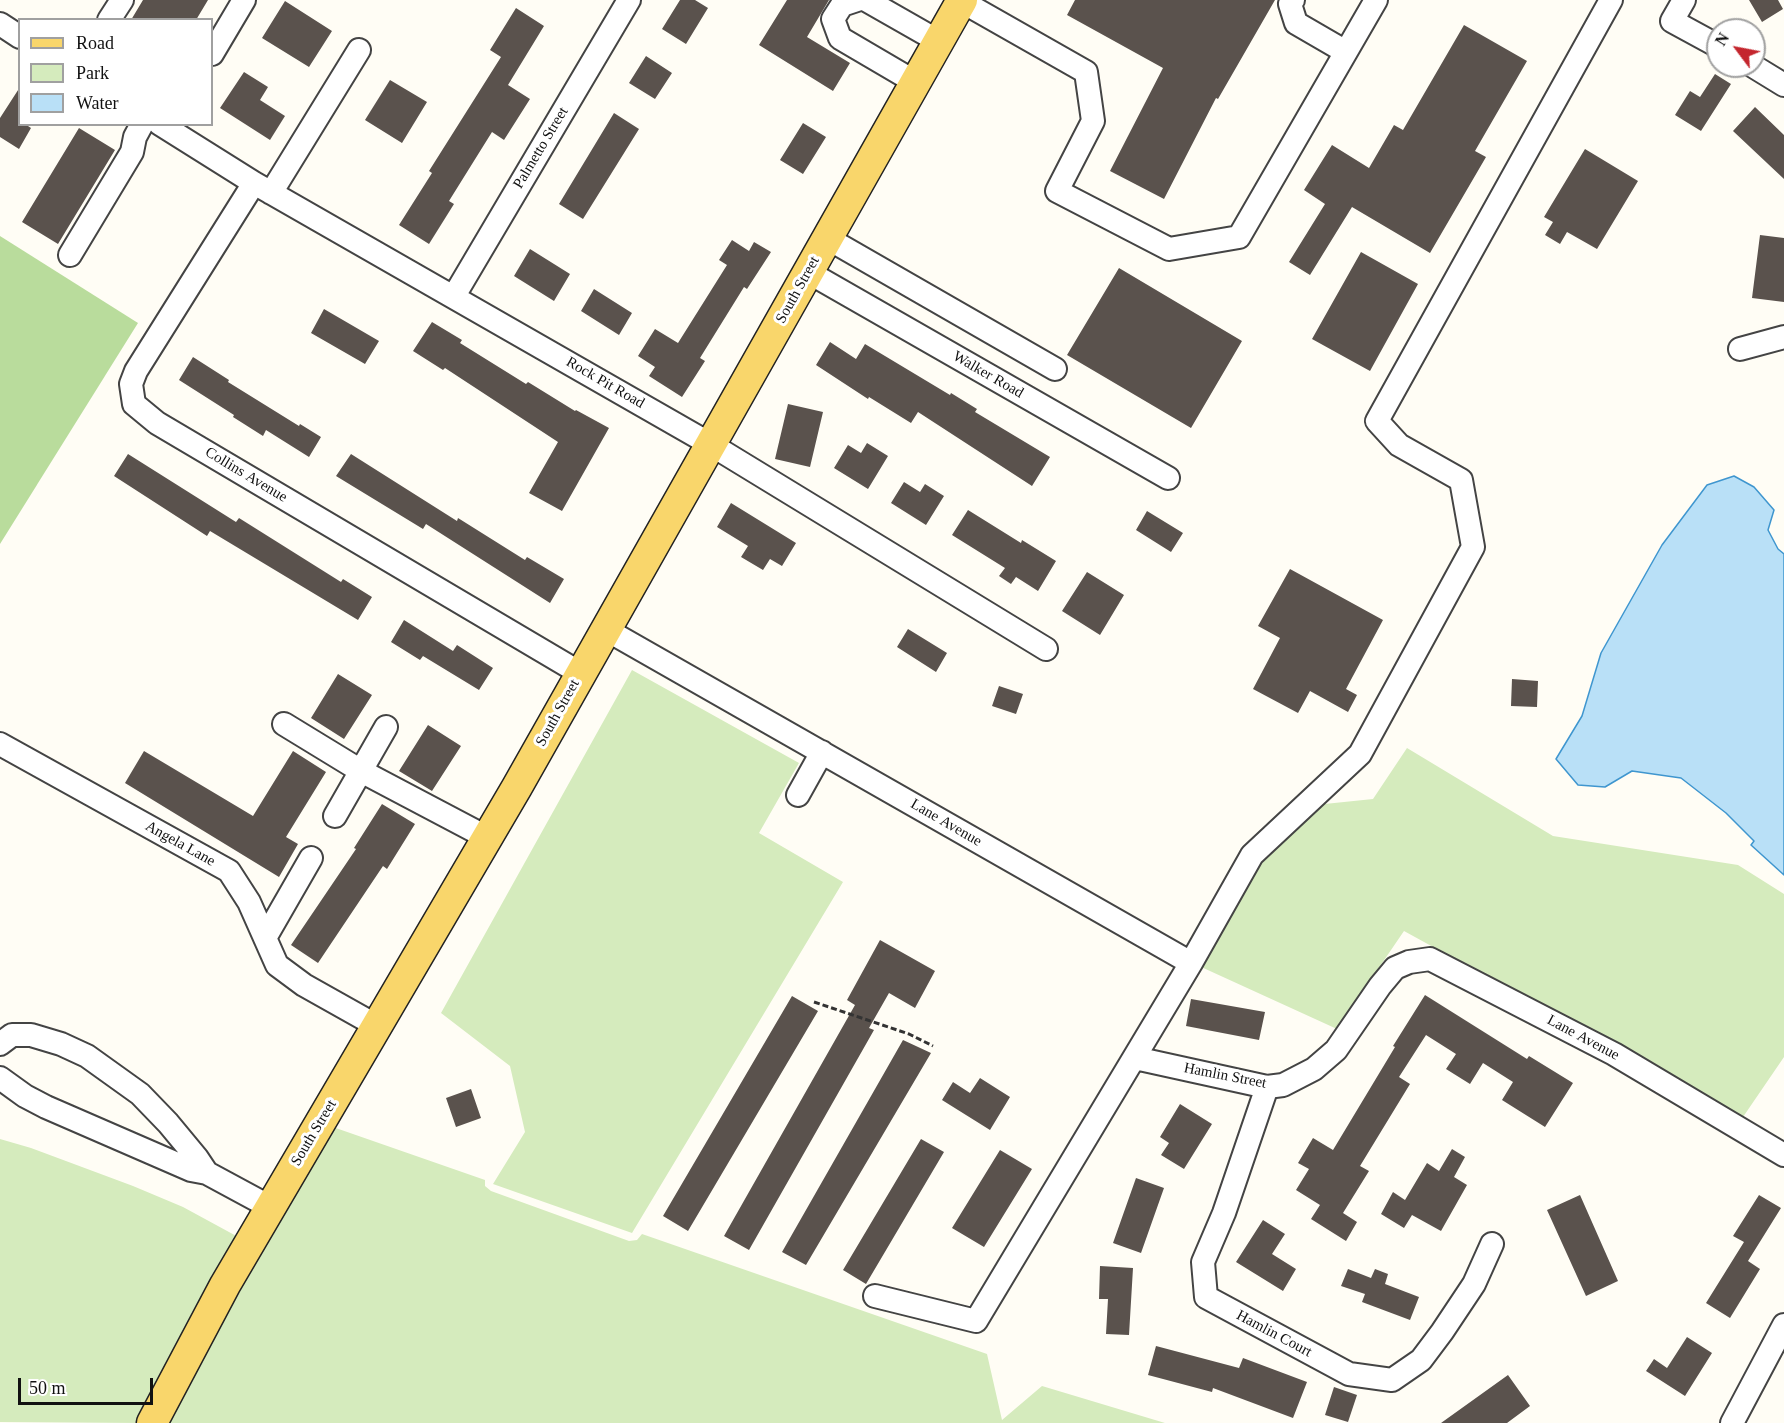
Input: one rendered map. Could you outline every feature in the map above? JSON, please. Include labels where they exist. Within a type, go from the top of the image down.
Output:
[{"type":"main road","name":"South Street","points":[[152,1423],[225,1285],[488,838],[961,0]]},
{"type":"street","points":[[110,18],[122,0]]},
{"type":"street","points":[[213,52],[244,0]]},
{"type":"street","name":"Palmetto Street","points":[[454,296],[629,0]]},
{"type":"street","points":[[857,0],[842,4],[833,19],[840,38],[915,82]]},
{"type":"street","points":[[866,0],[938,41]]},
{"type":"street","points":[[961,0],[1086,72],[1093,121],[1057,191],[1169,249],[1239,237],[1376,0]]},
{"type":"street","points":[[1293,0],[1290,4],[1296,23],[1346,52]]},
{"type":"street","points":[[875,1296],[976,1321],[1135,1058],[1252,855],[1360,754],[1473,547],[1461,480],[1399,445],[1377,421],[1611,0]]},
{"type":"street","points":[[1684,0],[1672,21],[1706,39]]},
{"type":"street","points":[[0,24],[18,36]]},
{"type":"street","points":[[263,188],[358,50]]},
{"type":"street","points":[[1766,74],[1784,85]]},
{"type":"street","points":[[70,255],[132,152],[135,137],[141,126]]},
{"type":"street","name":"Rock Pit Road","points":[[166,126],[263,188],[710,444],[1046,649]]},
{"type":"street","name":"Collins Avenue","points":[[263,188],[136,371],[131,384],[134,404],[157,423],[580,674]]},
{"type":"street","points":[[827,238],[1055,369]]},
{"type":"street","name":"Walker Road","points":[[808,272],[1168,478]]},
{"type":"street","points":[[1740,349],[1784,337]]},
{"type":"street","name":"Lane Avenue","points":[[606,629],[1191,963]]},
{"type":"street","points":[[284,724],[361,771],[488,838]]},
{"type":"street","points":[[335,816],[386,727]]},
{"type":"street","name":"Angela Lane","points":[[0,744],[229,871],[249,902],[277,965],[301,984],[377,1026]]},
{"type":"street","points":[[798,795],[822,752]]},
{"type":"street","points":[[265,938],[311,858]]},
{"type":"street","name":"Lane Avenue","points":[[1380,986],[1395,968],[1408,962],[1431,959],[1444,964],[1614,1054],[1784,1155]]},
{"type":"street","name":"Hamlin Street","points":[[1135,1058],[1267,1087],[1283,1085],[1314,1069],[1336,1050],[1380,986]]},
{"type":"street","points":[[0,1044],[12,1035],[31,1035],[61,1044],[95,1062],[140,1094],[168,1123],[207,1173]]},
{"type":"street","points":[[0,1078],[25,1096],[77,1122],[191,1170],[207,1173],[270,1207]]},
{"type":"street","name":"Hamlin Court","points":[[1267,1087],[1224,1213],[1203,1262],[1206,1297],[1349,1374],[1392,1380],[1420,1360],[1442,1332],[1474,1284],[1492,1244]]},
{"type":"street","points":[[1732,1423],[1778,1353],[1784,1325]]},
{"type":"path","points":[[814,1002],[909,1034],[933,1046]]},
{"type":"green space","points":[[0,236],[138,323],[0,544]]},
{"type":"green space","points":[[632,670],[799,763],[759,833],[843,882],[632,1233],[493,1184],[525,1132],[510,1066],[441,1013]]},
{"type":"green space","points":[[1407,748],[1553,836],[1738,865],[1784,894],[1784,1057],[1743,1117],[1404,931],[1337,1029],[1199,966],[1286,808],[1373,799]]},
{"type":"green space","points":[[330,1126],[485,1180],[485,1186],[491,1191],[629,1241],[637,1240],[642,1234],[987,1354],[1002,1420],[1042,1386],[1165,1423],[164,1423]]},
{"type":"green space","points":[[0,1139],[31,1148],[133,1186],[183,1207],[240,1238],[140,1423],[0,1422]]},
{"type":"water","points":[[1734,476],[1754,487],[1774,510],[1768,530],[1778,549],[1784,554],[1784,875],[1751,845],[1754,841],[1726,813],[1681,778],[1632,771],[1605,787],[1578,785],[1556,759],[1582,716],[1601,653],[1662,545],[1707,485]]},
{"type":"building","points":[[143,0],[208,0],[197,18],[132,18]]},
{"type":"building","points":[[680,0],[695,0],[708,8],[686,44],[662,29]]},
{"type":"building","points":[[787,0],[829,0],[807,37],[850,63],[833,91],[759,45]]},
{"type":"building","points":[[1075,0],[1275,0],[1218,99],[1216,98],[1164,199],[1110,171],[1163,68],[1067,15]]},
{"type":"building","points":[[1749,0],[1778,0],[1783,9],[1766,20],[1760,18]]},
{"type":"building","points":[[285,1],[332,31],[309,67],[262,38]]},
{"type":"building","points":[[516,8],[544,26],[508,85],[530,99],[504,140],[492,132],[449,201],[454,204],[429,244],[399,225],[432,173],[429,171],[501,57],[490,50]]},
{"type":"building","points":[[1464,25],[1527,61],[1475,151],[1486,157],[1430,253],[1352,207],[1310,275],[1289,262],[1325,204],[1304,190],[1332,145],[1369,168],[1394,125],[1403,130]]},
{"type":"building","points":[[646,56],[672,73],[655,99],[629,83]]},
{"type":"building","points":[[244,72],[268,87],[260,100],[285,116],[270,140],[220,108]]},
{"type":"building","points":[[1712,78],[1721,78],[1731,84],[1701,131],[1675,115],[1690,91],[1700,97]]},
{"type":"building","points":[[390,80],[427,102],[402,143],[365,120]]},
{"type":"building","points":[[18,90],[18,126],[31,128],[19,149],[0,137],[0,118]]},
{"type":"building","points":[[1755,107],[1784,135],[1784,179],[1733,131]]},
{"type":"building","points":[[614,113],[639,129],[583,219],[559,204]]},
{"type":"building","points":[[803,123],[826,137],[803,174],[780,160]]},
{"type":"building","points":[[79,128],[115,150],[58,244],[22,222]]},
{"type":"building","points":[[1585,149],[1638,181],[1597,249],[1567,232],[1560,244],[1545,235],[1553,222],[1544,217]]},
{"type":"building","points":[[1760,235],[1784,238],[1784,302],[1752,298]]},
{"type":"building","points":[[732,240],[749,251],[754,242],[771,252],[747,289],[744,287],[700,358],[705,361],[682,397],[649,376],[655,367],[638,356],[655,329],[678,343],[727,265],[719,260]]},
{"type":"building","points":[[530,249],[570,274],[554,301],[514,276]]},
{"type":"building","points":[[1361,252],[1418,284],[1370,371],[1312,339]]},
{"type":"building","points":[[1119,268],[1242,341],[1191,428],[1067,355]]},
{"type":"building","points":[[594,289],[632,313],[619,335],[581,311]]},
{"type":"building","points":[[324,309],[379,341],[365,364],[311,333]]},
{"type":"building","points":[[432,322],[462,340],[460,343],[526,384],[528,382],[575,411],[609,428],[562,511],[529,493],[558,442],[445,368],[443,370],[413,351]]},
{"type":"building","points":[[830,342],[856,359],[865,344],[950,395],[951,393],[977,409],[975,412],[1050,457],[1032,486],[918,412],[911,423],[869,397],[868,399],[816,365]]},
{"type":"building","points":[[193,357],[229,380],[228,382],[321,437],[309,457],[266,430],[263,436],[179,380]]},
{"type":"building","points":[[788,404],[823,412],[810,467],[775,459]]},
{"type":"building","points":[[867,443],[888,456],[868,489],[834,468],[848,445],[861,453]]},
{"type":"building","points":[[128,454],[236,522],[239,518],[341,582],[343,579],[372,597],[358,620],[210,531],[207,536],[114,476]]},
{"type":"building","points":[[351,454],[457,521],[458,518],[525,560],[527,557],[564,579],[550,603],[426,524],[423,529],[336,476]]},
{"type":"building","points":[[904,482],[920,492],[925,484],[944,496],[926,525],[891,503]]},
{"type":"building","points":[[731,503],[796,543],[782,566],[770,559],[763,570],[741,557],[748,546],[717,527]]},
{"type":"building","points":[[968,510],[1021,543],[1022,540],[1056,561],[1038,591],[1016,577],[1011,584],[999,576],[1005,568],[952,535]]},
{"type":"building","points":[[1147,511],[1183,533],[1171,552],[1136,530]]},
{"type":"building","points":[[1290,569],[1383,620],[1346,689],[1357,695],[1348,712],[1310,691],[1298,713],[1253,689],[1280,638],[1258,626]]},
{"type":"building","points":[[1087,572],[1124,595],[1100,635],[1062,611]]},
{"type":"building","points":[[404,620],[453,651],[457,645],[493,668],[479,690],[423,656],[420,660],[391,642]]},
{"type":"building","points":[[908,629],[947,653],[936,672],[897,647]]},
{"type":"building","points":[[338,674],[372,695],[344,739],[311,718]]},
{"type":"building","points":[[1512,679],[1538,681],[1537,707],[1511,706]]},
{"type":"building","points":[[999,686],[1023,694],[1016,714],[992,706]]},
{"type":"building","points":[[428,725],[461,746],[432,791],[399,771]]},
{"type":"building","points":[[144,751],[253,816],[293,751],[326,772],[286,837],[298,844],[279,877],[125,783]]},
{"type":"building","points":[[382,804],[415,824],[387,869],[383,866],[318,963],[291,945],[356,849],[354,848]]},
{"type":"building","points":[[880,940],[935,971],[915,1008],[889,993],[869,1028],[874,1030],[749,1250],[724,1236],[855,1005],[847,1000]]},
{"type":"building","points":[[1425,995],[1527,1059],[1529,1056],[1573,1083],[1545,1127],[1502,1100],[1513,1082],[1483,1063],[1470,1084],[1446,1069],[1456,1054],[1426,1035],[1399,1077],[1410,1084],[1360,1166],[1369,1171],[1343,1213],[1357,1222],[1346,1241],[1311,1219],[1320,1205],[1296,1190],[1309,1169],[1298,1163],[1313,1138],[1333,1150]]},
{"type":"building","points":[[792,996],[818,1011],[688,1231],[663,1216]]},
{"type":"building","points":[[1191,999],[1265,1012],[1259,1040],[1186,1026]]},
{"type":"building","points":[[903,1040],[931,1053],[806,1265],[782,1252]]},
{"type":"building","points":[[980,1078],[1010,1097],[990,1130],[942,1100],[953,1082],[970,1093]]},
{"type":"building","points":[[471,1089],[481,1118],[456,1127],[446,1098]]},
{"type":"building","points":[[1180,1104],[1212,1124],[1184,1169],[1161,1155],[1169,1143],[1160,1137]]},
{"type":"building","points":[[921,1139],[944,1152],[866,1284],[843,1270]]},
{"type":"building","points":[[1452,1149],[1465,1157],[1454,1177],[1467,1185],[1441,1231],[1412,1215],[1404,1228],[1381,1214],[1393,1192],[1405,1200],[1427,1163],[1439,1171]]},
{"type":"building","points":[[1000,1150],[1032,1169],[984,1247],[952,1228]]},
{"type":"building","points":[[1136,1178],[1164,1188],[1141,1253],[1113,1243]]},
{"type":"building","points":[[1580,1195],[1618,1281],[1586,1296],[1547,1210]]},
{"type":"building","points":[[1759,1195],[1781,1208],[1748,1261],[1760,1269],[1730,1318],[1706,1303],[1744,1242],[1733,1236]]},
{"type":"building","points":[[1263,1220],[1285,1234],[1272,1254],[1296,1269],[1283,1291],[1236,1262]]},
{"type":"building","points":[[1100,1266],[1133,1268],[1129,1335],[1106,1334],[1108,1299],[1099,1299]]},
{"type":"building","points":[[1348,1269],[1371,1278],[1375,1269],[1388,1274],[1385,1284],[1419,1297],[1410,1320],[1362,1302],[1365,1294],[1341,1286]]},
{"type":"building","points":[[1687,1337],[1712,1353],[1685,1396],[1646,1371],[1654,1359],[1667,1368]]},
{"type":"building","points":[[1156,1346],[1239,1368],[1243,1358],[1307,1382],[1293,1418],[1213,1388],[1212,1392],[1148,1375]]},
{"type":"building","points":[[1508,1375],[1530,1406],[1507,1423],[1441,1423]]},
{"type":"building","points":[[1334,1387],[1357,1395],[1348,1422],[1325,1415]]}]
